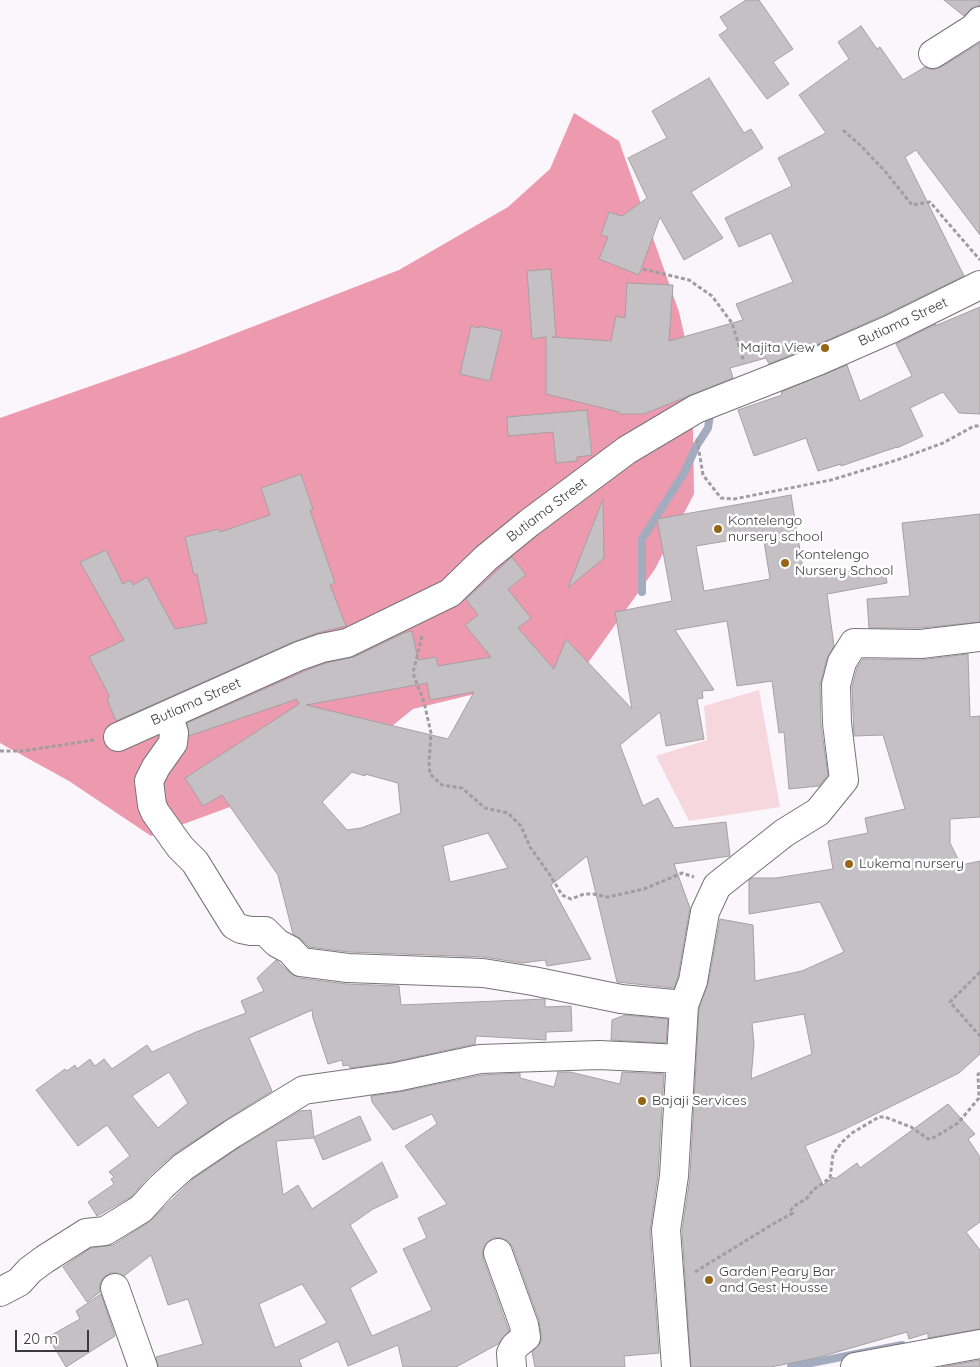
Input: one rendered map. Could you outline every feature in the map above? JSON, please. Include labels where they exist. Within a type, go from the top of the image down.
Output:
[{"type":"street","points":[[933,54],[974,28],[980,21]]},
{"type":"street","name":"Butiama Street","points":[[118,737],[299,656],[322,648],[347,643],[450,593],[486,558],[529,523],[627,450],[696,409],[818,361],[891,329],[980,285]]},
{"type":"street","points":[[676,1367],[666,1230],[674,1176],[684,1005],[693,980],[705,912],[718,886],[784,833],[818,812],[844,780],[837,723],[836,685],[842,662],[854,643],[921,644],[980,637]]},
{"type":"street","points":[[168,714],[174,733],[174,743],[156,767],[149,781],[152,805],[180,847],[195,862],[234,925],[241,929],[265,931],[290,950],[301,962],[348,968],[483,973],[621,999],[684,1005]]},
{"type":"street","points":[[0,1292],[19,1282],[30,1270],[45,1259],[86,1233],[105,1231],[141,1209],[183,1167],[232,1134],[304,1090],[396,1077],[480,1059],[599,1055],[681,1059]]},
{"type":"street","points":[[498,1253],[524,1325],[526,1337],[515,1346],[511,1353],[512,1367]]},
{"type":"street","points":[[114,1288],[143,1367]]},
{"type":"street","points":[[855,1367],[980,1344]]},
{"type":"path","points":[[843,130],[860,144],[884,170],[912,205],[930,202],[980,260]]},
{"type":"path","points":[[643,269],[689,280],[712,296],[732,323],[752,386]]},
{"type":"path","points":[[696,409],[698,446],[703,475],[721,498],[734,499],[831,480],[897,460],[943,442],[974,426],[980,426]]},
{"type":"path","points":[[426,630],[420,638],[414,673],[424,702],[431,733],[430,774],[442,785],[462,788],[485,808],[508,813],[521,826],[530,847],[562,896],[571,899],[584,894],[593,894],[608,898],[644,889],[682,873],[718,886]]},
{"type":"path","points":[[0,751],[23,751],[118,737]]},
{"type":"path","points":[[980,972],[950,1002],[980,1036]]},
{"type":"path","points":[[670,1284],[690,1276],[701,1267],[793,1213],[793,1207],[807,1198],[813,1190],[830,1178],[832,1154],[841,1143],[852,1133],[879,1117],[885,1117],[911,1127],[928,1139],[935,1137],[958,1123],[979,1098],[978,1074],[980,1073]]},
{"type":"shaded area","points":[[574,113],[619,141],[679,312],[692,368],[694,494],[655,569],[585,667],[413,709],[344,765],[151,836],[69,781],[0,743],[0,418],[182,354],[399,270],[508,207],[550,169]]},
{"type":"shaded area","points":[[759,690],[780,807],[689,821],[656,756],[707,740],[704,706]]},
{"type":"building","points":[[746,0],[759,0],[793,49],[773,62],[789,84],[767,99],[719,35],[728,29],[720,17]]},
{"type":"building","points":[[944,0],[980,0],[980,6],[974,6],[964,16]]},
{"type":"building","points":[[861,26],[877,49],[880,47],[903,80],[925,67],[933,70],[941,67],[980,43],[980,235],[916,150],[905,157],[964,276],[884,315],[769,364],[766,358],[730,368],[733,378],[644,414],[619,414],[619,412],[546,394],[546,337],[532,339],[527,271],[551,269],[556,337],[552,337],[611,341],[616,316],[625,318],[627,283],[673,285],[669,341],[743,320],[736,304],[793,282],[771,233],[739,247],[725,218],[792,186],[778,158],[826,133],[799,95],[849,59],[838,42]]},
{"type":"building","points":[[709,78],[744,133],[751,129],[763,148],[691,192],[723,238],[684,260],[660,217],[639,275],[599,259],[608,237],[601,235],[609,212],[622,216],[647,198],[628,158],[667,138],[652,111]]},
{"type":"building","points":[[980,307],[980,414],[959,413],[943,392],[910,408],[923,436],[897,448],[841,466],[841,464],[818,471],[806,438],[754,456],[738,410],[782,395],[781,392],[847,365],[860,401],[912,376],[896,344],[936,324],[935,326]]},
{"type":"building","points":[[471,326],[502,331],[490,381],[460,374]]},
{"type":"building","points":[[587,410],[592,455],[577,457],[577,461],[556,463],[553,432],[508,436],[507,417]]},
{"type":"building","points":[[301,474],[313,509],[310,510],[335,583],[330,585],[346,626],[317,633],[293,642],[116,721],[107,699],[110,697],[89,657],[124,640],[80,562],[106,550],[123,584],[130,580],[133,585],[147,577],[175,629],[207,623],[197,574],[194,575],[185,537],[219,529],[220,532],[270,515],[261,488]]},
{"type":"building","points":[[791,495],[804,575],[836,570],[837,573],[885,569],[887,583],[827,594],[834,646],[827,658],[820,685],[821,725],[828,775],[819,786],[789,789],[784,732],[779,733],[772,681],[737,686],[727,621],[675,630],[714,690],[702,691],[703,698],[697,699],[704,739],[666,746],[660,712],[620,745],[643,806],[658,798],[674,828],[726,822],[730,856],[674,864],[690,908],[678,977],[674,988],[617,982],[587,856],[551,885],[591,959],[547,966],[545,960],[522,963],[484,957],[349,952],[309,947],[293,934],[278,875],[222,795],[203,806],[185,778],[299,704],[297,699],[189,736],[187,723],[305,671],[326,663],[354,657],[412,631],[418,660],[436,657],[438,666],[491,657],[465,625],[478,615],[466,599],[512,557],[526,575],[508,589],[531,618],[518,628],[554,669],[566,639],[632,709],[615,612],[672,601],[657,519]],"holes":[[[763,535],[770,579],[704,591],[696,546]],[[427,683],[430,700],[474,692],[448,739],[306,705]],[[352,772],[398,783],[401,813],[361,828],[347,830],[322,802]],[[488,833],[508,868],[450,882],[443,846]]]},
{"type":"building","points":[[603,499],[604,558],[568,588]]},
{"type":"building","points":[[980,514],[980,622],[920,628],[869,628],[867,599],[910,596],[902,523]]},
{"type":"building","points":[[968,654],[970,717],[980,716],[980,817],[950,819],[950,843],[961,865],[980,861],[980,1054],[959,1073],[841,1131],[805,1146],[823,1185],[857,1163],[860,1168],[948,1104],[975,1134],[968,1139],[980,1157],[980,1222],[966,1232],[980,1250],[980,1329],[928,1338],[928,1333],[909,1339],[907,1332],[816,1358],[771,1367],[691,1367],[682,1231],[690,1177],[699,1008],[708,984],[720,919],[753,925],[755,981],[802,971],[844,952],[820,902],[749,914],[749,880],[752,878],[776,878],[833,869],[828,841],[868,833],[865,818],[905,809],[883,735],[854,736],[852,687],[857,668],[863,659],[921,660]],"holes":[[[804,1014],[812,1054],[751,1079],[754,1044],[752,1023]]]},
{"type":"building","points":[[276,960],[290,973],[299,978],[347,984],[399,986],[401,1005],[545,999],[545,1007],[571,1006],[572,1031],[546,1032],[546,1040],[476,1036],[475,1044],[393,1062],[350,1068],[349,1065],[343,1066],[342,1060],[328,1064],[312,1010],[249,1038],[272,1091],[174,1154],[150,1175],[131,1197],[97,1216],[88,1202],[114,1184],[111,1179],[114,1177],[109,1172],[130,1156],[107,1125],[78,1146],[36,1090],[65,1069],[67,1071],[75,1065],[77,1069],[90,1059],[95,1066],[104,1059],[112,1069],[147,1045],[152,1052],[196,1032],[246,1013],[241,1001],[264,991],[257,978]],"holes":[[[169,1072],[188,1103],[158,1128],[132,1096]]]},
{"type":"building","points":[[625,1015],[668,1019],[666,1043],[611,1040],[612,1020]]},
{"type":"building","points":[[558,1072],[570,1072],[620,1084],[622,1072],[664,1074],[658,1174],[650,1231],[659,1353],[624,1356],[625,1367],[535,1367],[532,1352],[541,1342],[539,1320],[513,1248],[508,1241],[501,1238],[493,1238],[486,1243],[483,1250],[483,1258],[509,1331],[498,1344],[456,1367],[403,1367],[398,1345],[348,1366],[338,1341],[299,1360],[302,1367],[158,1367],[156,1357],[203,1344],[188,1299],[168,1305],[151,1255],[124,1276],[110,1273],[103,1278],[100,1292],[87,1302],[63,1267],[91,1248],[113,1245],[149,1222],[193,1179],[240,1147],[300,1111],[311,1110],[314,1137],[360,1116],[371,1140],[323,1160],[314,1138],[276,1141],[283,1195],[298,1185],[312,1209],[382,1162],[398,1197],[373,1209],[350,1225],[377,1272],[350,1288],[372,1336],[432,1310],[403,1249],[427,1238],[418,1218],[447,1204],[405,1146],[437,1124],[432,1114],[393,1130],[372,1102],[371,1096],[482,1075],[520,1073],[520,1078],[554,1087]],"holes":[[[302,1284],[327,1323],[275,1348],[259,1304]]]},
{"type":"building","points":[[101,1294],[115,1336],[66,1367],[48,1337],[80,1319],[76,1311]]},
{"type":"building","points":[[980,1360],[980,1367],[941,1367]]},
{"type":"waterway","points":[[642,592],[642,539],[684,473],[697,445],[708,428],[711,408]]},
{"type":"waterway","points":[[791,1367],[902,1345]]},
{"type":"place","name":"Majita View","points":[[825,348]]},
{"type":"place","name":"Kontelengo nursery school","points":[[718,529]]},
{"type":"place","name":"Kontelengo Nursery School","points":[[785,563]]},
{"type":"place","name":"Lukema nursery","points":[[849,864]]},
{"type":"place","name":"Bajaji Services","points":[[642,1101]]},
{"type":"place","name":"Garden Peary Bar and Gest Housse","points":[[709,1280]]}]
